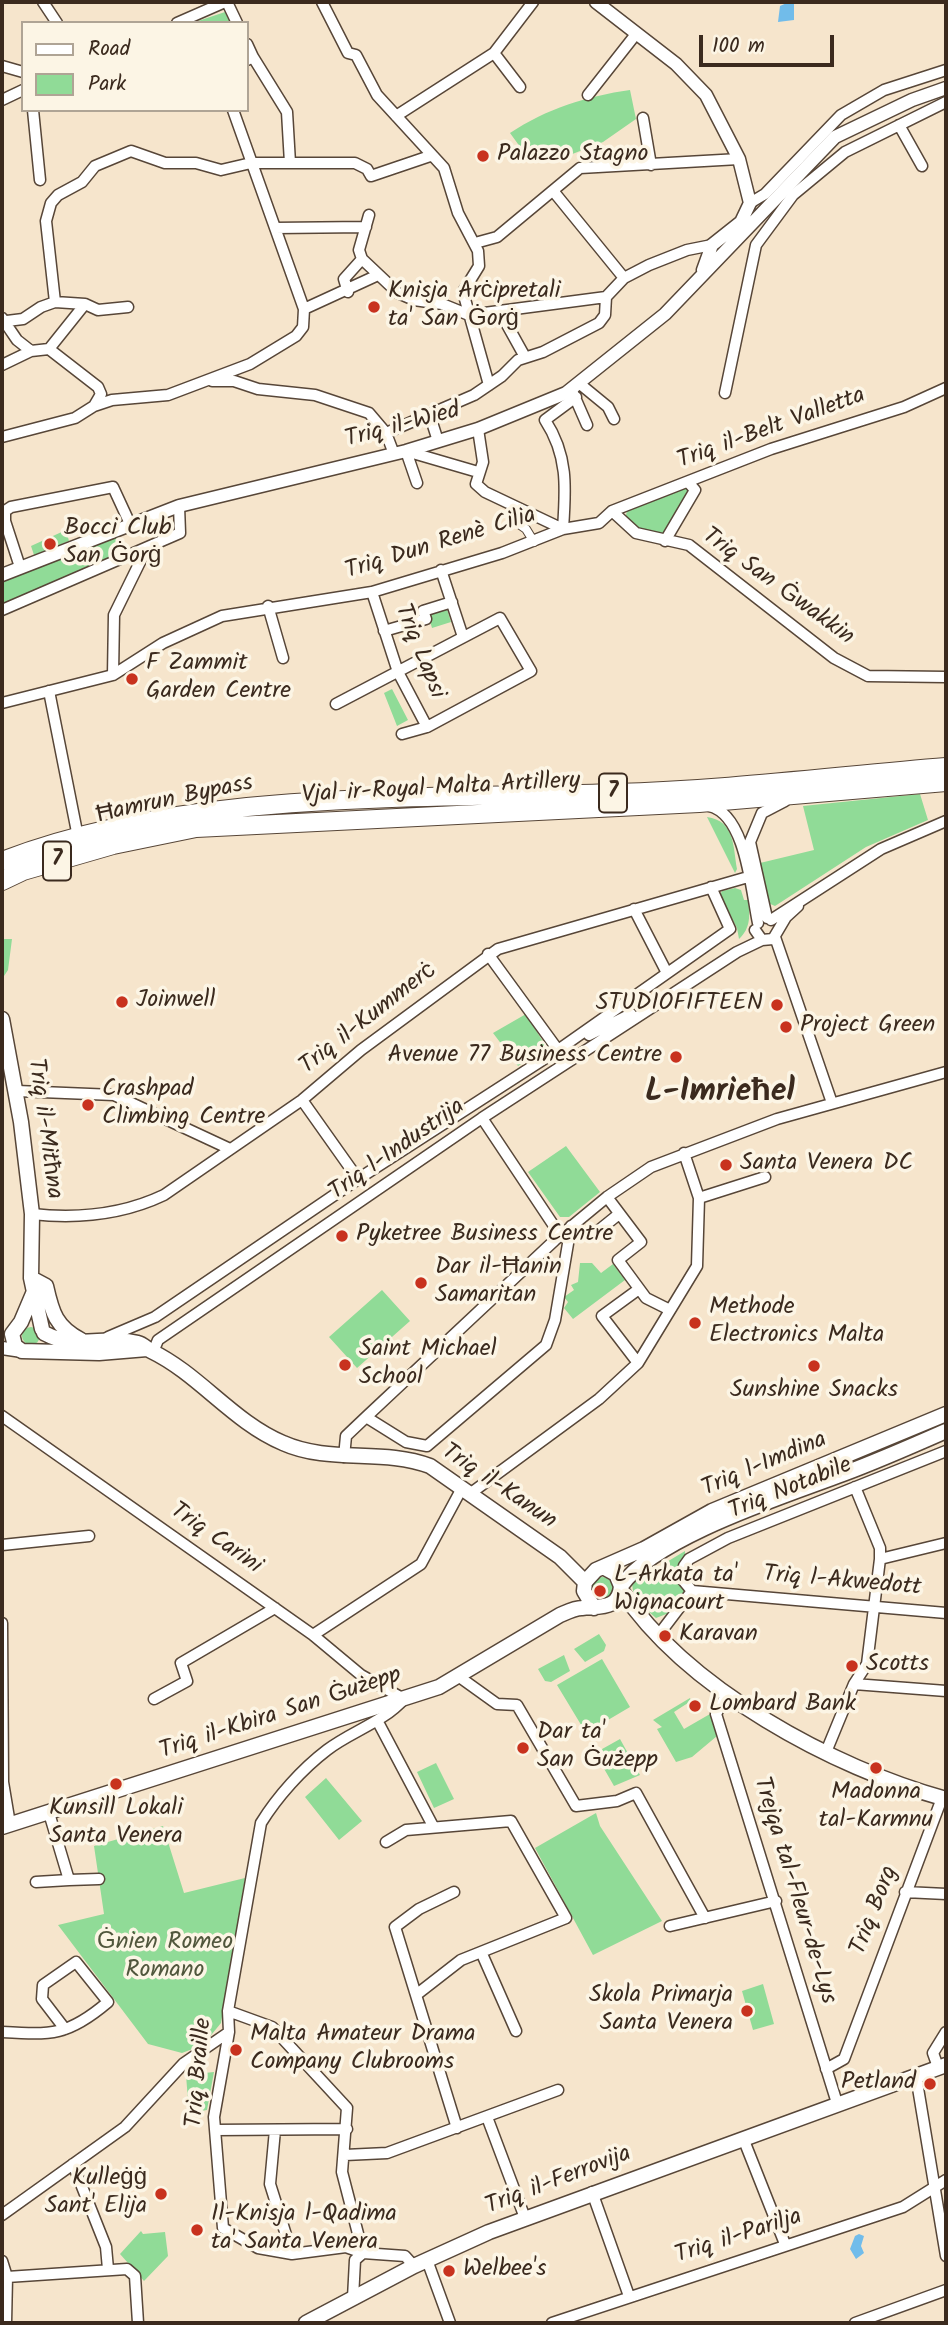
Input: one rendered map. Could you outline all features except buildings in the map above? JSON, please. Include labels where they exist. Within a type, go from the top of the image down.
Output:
[{"type":"highway","name":"Vjal ir-Royal Malta Artillery","points":[[279,804],[653,792],[946,767]]},
{"type":"highway","name":"Vjal ir-Royal Malta Artillery","points":[[273,822],[699,803],[946,782]]},
{"type":"highway","points":[[2,861],[78,836],[195,813],[279,804]]},
{"type":"highway","name":"Ħamrun Bypass","points":[[2,873],[112,842],[279,804]]},
{"type":"highway","points":[[2,893],[23,881],[75,863],[199,835],[273,822]]},
{"type":"highway","name":"Ħamrun Bypass","points":[[2,881],[23,871],[112,842],[196,828],[273,822]]},
{"type":"main road","name":"Triq il-Mitħna","points":[[2,1019],[17,1091],[43,1331]]},
{"type":"main road","name":"Triq il-Mitħna","points":[[12,1332],[37,1284]]},
{"type":"main road","points":[[37,1284],[53,1318],[65,1332],[88,1342]]},
{"type":"main road","points":[[28,1351],[41,1346],[43,1331],[29,1321],[12,1332],[13,1342],[28,1351],[99,1353],[150,1350]]},
{"type":"main road","name":"Triq il-Kanun","points":[[43,1331],[58,1341],[139,1343],[169,1359],[238,1414],[281,1443],[318,1454],[412,1460],[430,1466],[560,1557],[584,1586]]},
{"type":"main road","name":"Triq l-Imdina","points":[[601,1569],[712,1511],[946,1415]]},
{"type":"main road","name":"Triq l-Imdina","points":[[621,1588],[632,1570],[712,1525],[891,1456],[946,1431]]},
{"type":"main road","name":"Triq il-Kanun","points":[[560,1557],[601,1569]]},
{"type":"main road","points":[[641,1620],[600,1608],[584,1586],[601,1569],[616,1574],[621,1588],[641,1620],[693,1669],[727,1694],[826,1752],[871,1773],[944,1798]]},
{"type":"main road","name":"Triq il-Kbira San Ġużepp","points":[[560,1615],[584,1586]]},
{"type":"main road","points":[[600,1608],[615,1601],[621,1588]]},
{"type":"main road","name":"Triq il-Kbira San Ġużepp","points":[[6,1826],[404,1699],[458,1676],[560,1615],[580,1608],[600,1608]]},
{"type":"main road","name":"Triq il-Ferrovija","points":[[306,2323],[421,2263],[525,2218],[942,2066]]},
{"type":"street","points":[[43,2],[56,21]]},
{"type":"street","points":[[182,21],[226,2],[236,21]]},
{"type":"street","points":[[396,116],[494,53],[533,2]]},
{"type":"street","points":[[324,3],[348,53],[356,55],[377,95],[430,156],[444,168],[458,213],[475,243],[479,266],[463,292],[489,385]]},
{"type":"street","points":[[601,3],[676,64],[706,95],[739,159],[750,203]]},
{"type":"street","points":[[588,94],[636,34]]},
{"type":"street","points":[[494,53],[520,87]]},
{"type":"street","points":[[250,59],[287,112],[290,163]]},
{"type":"street","points":[[2,66],[21,71]]},
{"type":"street","points":[[386,433],[474,395],[518,360],[543,352],[599,324],[604,315],[607,297],[624,278],[687,250],[712,245],[741,222],[750,203],[765,194],[841,115],[884,90],[946,69]]},
{"type":"street","name":"Triq il-Wied","points":[[2,575],[179,506],[438,441],[478,429],[576,390],[644,334],[835,137],[946,88]]},
{"type":"street","points":[[2,100],[21,91]]},
{"type":"street","points":[[725,393],[756,245],[793,195],[845,152],[946,102]]},
{"type":"street","points":[[33,112],[40,180]]},
{"type":"street","points":[[2,437],[75,418],[94,406],[112,401],[168,394],[207,381],[250,364],[283,346],[303,327],[304,309],[234,112]]},
{"type":"street","points":[[643,118],[651,165]]},
{"type":"street","points":[[899,125],[922,166]]},
{"type":"street","points":[[853,128],[862,143]]},
{"type":"street","points":[[55,302],[46,221],[51,203],[58,195],[82,182],[95,166],[131,151],[165,163],[196,163],[220,170],[251,163],[355,163],[367,169],[371,176],[430,156]]},
{"type":"street","points":[[475,243],[497,237],[580,168],[739,159]]},
{"type":"street","points":[[554,192],[624,278]]},
{"type":"street","points":[[757,218],[769,229]]},
{"type":"street","points":[[275,228],[368,221],[359,250],[362,259],[378,275],[398,293],[414,300],[442,304],[469,315],[607,297]]},
{"type":"street","points":[[700,277],[712,245]]},
{"type":"street","points":[[348,292],[344,279],[362,259]]},
{"type":"street","points":[[304,309],[348,292],[378,275]]},
{"type":"street","points":[[31,351],[17,340],[4,319],[23,318],[55,302],[85,304],[99,310],[128,307]]},
{"type":"street","points":[[49,349],[85,304]]},
{"type":"street","points":[[500,312],[525,358]]},
{"type":"street","points":[[3,364],[17,340]]},
{"type":"street","points":[[3,364],[31,351],[49,349],[98,387],[101,394],[94,406]]},
{"type":"street","points":[[207,381],[234,381],[258,389],[316,395],[369,413],[400,452],[417,483]]},
{"type":"street","name":"Triq il-Belt Valletta","points":[[612,511],[771,449],[904,407],[946,388]]},
{"type":"street","points":[[576,390],[608,407],[614,419]]},
{"type":"street","points":[[576,390],[587,425]]},
{"type":"street","points":[[478,429],[483,462],[476,484],[485,492],[563,529],[566,486],[559,441],[545,420],[576,390]]},
{"type":"street","points":[[430,416],[438,441]]},
{"type":"street","points":[[400,452],[478,472]]},
{"type":"street","name":"Triq San Ġwakkin","points":[[665,541],[695,490],[688,482]]},
{"type":"street","points":[[20,567],[5,521],[5,511],[11,507],[113,487],[131,526]]},
{"type":"street","points":[[2,610],[137,554],[180,533],[179,506]]},
{"type":"street","points":[[517,508],[513,520],[526,529],[534,542]]},
{"type":"street","name":"Triq San Ġwakkin","points":[[612,511],[636,533],[689,545],[834,659],[868,676],[946,677]]},
{"type":"street","name":"Triq Dun Renè Cilia","points":[[2,703],[113,675],[163,643],[222,616],[268,606],[372,592],[534,542],[563,529],[598,523],[612,511]]},
{"type":"street","points":[[113,675],[114,615],[140,562],[137,554]]},
{"type":"street","points":[[441,570],[463,638]]},
{"type":"street","name":"Triq Lapsi","points":[[372,592],[398,672],[427,727]]},
{"type":"street","points":[[384,631],[426,619],[423,611],[452,603]]},
{"type":"street","points":[[268,606],[282,658]]},
{"type":"street","points":[[336,704],[500,618],[531,671],[427,727],[402,734]]},
{"type":"street","points":[[49,691],[78,836]]},
{"type":"street","points":[[770,937],[763,923],[750,842],[762,813],[798,796]]},
{"type":"street","points":[[699,803],[715,807],[737,828],[748,877],[763,923],[784,970],[832,1102]]},
{"type":"street","points":[[770,937],[815,890],[881,849],[946,821]]},
{"type":"street","name":"Triq il-Kummerċ","points":[[32,1214],[110,1214],[140,1206],[164,1195],[302,1100],[488,954],[509,944],[748,877]]},
{"type":"street","name":"Triq l-Industrija","points":[[88,1342],[155,1317],[358,1178],[558,1050],[730,929],[711,887]]},
{"type":"street","name":"Triq l-Industrija","points":[[737,952],[763,923],[815,890]]},
{"type":"street","points":[[634,909],[667,973]]},
{"type":"street","name":"Triq l-Industrija","points":[[150,1350],[158,1340],[482,1118],[737,952],[770,937]]},
{"type":"street","points":[[488,954],[558,1050]]},
{"type":"street","name":"Triq l-Industrija","points":[[558,1050],[675,993]]},
{"type":"street","points":[[344,1457],[346,1436],[366,1417],[571,1226],[651,1167],[832,1102],[946,1072]]},
{"type":"street","points":[[17,1091],[114,1095],[230,1149]]},
{"type":"street","points":[[302,1100],[358,1178]]},
{"type":"street","points":[[482,1118],[560,1236]]},
{"type":"street","points":[[313,1634],[421,1564],[466,1490],[599,1399],[638,1363],[697,1266],[699,1198],[684,1153]]},
{"type":"street","points":[[699,1198],[765,1177]]},
{"type":"street","points":[[607,1197],[641,1242],[618,1260],[646,1298],[670,1310]]},
{"type":"street","points":[[593,1235],[620,1214]]},
{"type":"street","points":[[366,1417],[406,1442],[427,1447],[546,1345],[555,1320],[571,1226]]},
{"type":"street","points":[[638,1363],[602,1316],[639,1289]]},
{"type":"street","points":[[2,1348],[28,1351]]},
{"type":"street","name":"Triq Carini","points":[[2,1416],[313,1634],[361,1675],[404,1699]]},
{"type":"street","name":"Triq Notabile","points":[[692,1591],[682,1579],[684,1566],[689,1559],[728,1538],[946,1451]]},
{"type":"street","points":[[826,1752],[855,1684],[867,1664],[880,1559],[880,1548],[855,1487]]},
{"type":"street","points":[[2,1545],[89,1536]]},
{"type":"street","points":[[880,1559],[946,1543]]},
{"type":"street","points":[[657,1637],[692,1591]]},
{"type":"street","name":"Triq l-Akwedott","points":[[692,1591],[946,1613]]},
{"type":"street","points":[[154,1699],[187,1681],[181,1663],[275,1608]]},
{"type":"street","points":[[2,1623],[3,1782],[6,1826]]},
{"type":"street","points":[[458,1676],[496,1704],[517,1705],[576,1806],[617,1801],[636,1793],[705,1918]]},
{"type":"street","points":[[855,1684],[946,1691]]},
{"type":"street","name":"Trejqa tal-Fleur-de-Lys","points":[[727,1694],[716,1714],[837,2103]]},
{"type":"street","name":"Triq Braille","points":[[292,2254],[258,2248],[223,2228],[214,2117],[229,2032],[228,2011],[261,1823],[274,1803],[327,1750],[378,1722],[404,1699]]},
{"type":"street","points":[[378,1722],[432,1826]]},
{"type":"street","name":"Triq Borg","points":[[826,2069],[844,2059],[905,1892],[944,1798]]},
{"type":"street","points":[[49,1813],[69,1880]]},
{"type":"street","points":[[386,1842],[406,1830],[511,1821],[566,1918],[482,1954],[461,1960],[416,1995]]},
{"type":"street","points":[[36,1882],[99,1879]]},
{"type":"street","points":[[454,1892],[419,1909],[395,1927],[457,2127]]},
{"type":"street","points":[[905,1892],[946,1894]]},
{"type":"street","points":[[670,1927],[776,1901]]},
{"type":"street","points":[[482,1954],[516,2031]]},
{"type":"street","points":[[2,2032],[46,2035],[65,2029],[84,2023],[108,2002],[76,1962],[43,1984],[42,1999],[65,2029]]},
{"type":"street","points":[[228,2011],[272,2027],[347,2108],[342,2172],[363,2253]]},
{"type":"street","points":[[2,2216],[125,2127],[184,2063],[229,2032]]},
{"type":"street","points":[[942,2066],[933,2053],[946,2032]]},
{"type":"street","points":[[916,2076],[946,2256]]},
{"type":"street","points":[[345,2155],[387,2153],[558,2090]]},
{"type":"street","points":[[487,2117],[525,2218]]},
{"type":"street","points":[[215,2130],[347,2129]]},
{"type":"street","points":[[275,2130],[270,2184],[292,2254],[346,2247],[363,2253],[405,2256],[421,2263],[450,2323]]},
{"type":"street","points":[[743,2138],[785,2244]]},
{"type":"street","points":[[73,2164],[106,2247],[108,2269]]},
{"type":"street","name":"Triq il-Parilja","points":[[552,2323],[903,2207],[946,2180]]},
{"type":"street","points":[[592,2192],[629,2296]]},
{"type":"street","points":[[353,2298],[355,2260],[363,2253]]},
{"type":"street","points":[[2,2261],[7,2277],[6,2323]]},
{"type":"street","points":[[7,2277],[127,2269],[135,2276],[138,2323]]},
{"type":"street","points":[[855,2323],[946,2290]]},
{"type":"green space","points":[[225,12],[229,21],[198,21]]},
{"type":"green space","points":[[630,90],[636,119],[603,142],[552,162],[540,145],[526,155],[510,133],[567,105]]},
{"type":"green space","points":[[684,487],[691,491],[664,535],[636,528],[625,519],[627,511]]},
{"type":"green space","name":"Bocci Club San Ġorġ","points":[[66,530],[69,541],[34,555],[31,546]]},
{"type":"green space","points":[[117,536],[125,555],[2,605],[2,582]]},
{"type":"green space","points":[[446,606],[451,622],[432,628],[427,611]]},
{"type":"green space","points":[[392,689],[408,720],[397,726],[384,693]]},
{"type":"green space","points":[[920,794],[928,820],[866,847],[775,906],[768,903],[760,863],[814,850],[803,806]]},
{"type":"green space","points":[[707,817],[716,819],[728,829],[735,852],[735,873]]},
{"type":"green space","points":[[735,888],[741,890],[744,900],[748,900],[749,911],[748,926],[739,939],[737,928],[720,895],[722,891]]},
{"type":"green space","points":[[2,939],[12,939],[8,970],[4,976]]},
{"type":"green space","points":[[526,1014],[547,1048],[518,1066],[493,1033]]},
{"type":"green space","points":[[566,1146],[600,1192],[569,1217],[560,1217],[528,1172]]},
{"type":"green space","points":[[580,1263],[592,1263],[601,1273],[613,1264],[625,1280],[573,1319],[564,1308],[568,1302],[564,1297],[574,1290],[571,1285],[578,1282]]},
{"type":"green space","points":[[382,1290],[410,1321],[357,1368],[329,1337]]},
{"type":"green space","points":[[31,1327],[37,1330],[40,1336],[37,1342],[31,1345],[25,1342],[22,1336],[25,1330]]},
{"type":"green space","points":[[685,1551],[685,1593],[669,1613],[656,1618],[634,1599],[632,1583]]},
{"type":"green space","points":[[602,1577],[610,1581],[614,1589],[610,1597],[602,1601],[594,1597],[590,1589],[594,1581]]},
{"type":"green space","points":[[599,1634],[606,1645],[604,1651],[585,1662],[574,1649]]},
{"type":"green space","points":[[564,1655],[570,1671],[551,1682],[545,1681],[538,1669]]},
{"type":"green space","points":[[602,1659],[630,1707],[586,1733],[557,1685]]},
{"type":"green space","points":[[690,1698],[691,1701],[674,1712],[684,1729],[710,1714],[717,1736],[692,1757],[676,1762],[657,1729],[662,1727],[653,1720]]},
{"type":"green space","points":[[620,1739],[640,1775],[614,1786],[595,1753]]},
{"type":"green space","points":[[436,1763],[454,1799],[434,1808],[417,1772]]},
{"type":"green space","points":[[326,1778],[362,1821],[339,1840],[305,1797]]},
{"type":"green space","points":[[596,1813],[600,1826],[662,1921],[593,1955],[535,1848]]},
{"type":"green space","name":"Ġnien Romeo Romano","points":[[163,1826],[184,1893],[245,1878],[221,2023],[203,2045],[182,2053],[148,2044],[58,1925],[104,1914],[94,1846]]},
{"type":"green space","points":[[763,1984],[774,2024],[753,2030],[742,1991]]},
{"type":"green space","points":[[214,2072],[207,2110],[189,2113],[186,2075]]},
{"type":"green space","points":[[141,2231],[143,2234],[165,2232],[168,2256],[144,2281],[120,2254]]},
{"type":"water","points":[[794,2],[794,20],[778,22],[780,6]]},
{"type":"water","points":[[855,2236],[864,2236],[861,2246],[864,2253],[856,2259],[850,2249]]},
{"type":"place","name":"Palazzo Stagno","points":[[483,156]]},
{"type":"place","name":"Knisja Arċipretali ta' San Ġorġ","points":[[374,307]]},
{"type":"place","name":"Bocci Club San Ġorġ","points":[[50,544]]},
{"type":"place","name":"F Zammit Garden Centre","points":[[132,679]]},
{"type":"place","name":"Joinwell","points":[[122,1002]]},
{"type":"place","name":"STUDIOFIFTEEN","points":[[777,1005]]},
{"type":"place","name":"Project Green","points":[[786,1027]]},
{"type":"place","name":"Avenue 77 Business Centre","points":[[676,1057]]},
{"type":"place","name":"Crashpad Climbing Centre","points":[[88,1105]]},
{"type":"place","name":"Santa Venera DC","points":[[726,1165]]},
{"type":"place","name":"Pyketree Business Centre","points":[[342,1236]]},
{"type":"place","name":"Dar il-Ħanin Samaritan","points":[[421,1283]]},
{"type":"place","name":"Methode Electronics Malta","points":[[695,1323]]},
{"type":"place","name":"Saint Michael School","points":[[345,1365]]},
{"type":"place","name":"Sunshine Snacks","points":[[814,1366]]},
{"type":"place","name":"L-Arkata ta' Wignacourt","points":[[600,1591]]},
{"type":"place","name":"Karavan","points":[[665,1636]]},
{"type":"place","name":"Scotts","points":[[852,1666]]},
{"type":"place","name":"Lombard Bank","points":[[695,1706]]},
{"type":"place","name":"Dar ta' San Ġużepp","points":[[523,1748]]},
{"type":"place","name":"Madonna tal-Karmnu","points":[[876,1768]]},
{"type":"place","name":"Kunsill Lokali Santa Venera","points":[[116,1784]]},
{"type":"place","name":"Skola Primarja Santa Venera","points":[[747,2011]]},
{"type":"place","name":"Malta Amateur Drama Company Clubrooms","points":[[236,2050]]},
{"type":"place","name":"Petland","points":[[930,2084]]},
{"type":"place","name":"Kulleġġ Sant' Elija","points":[[161,2194]]},
{"type":"place","name":"Il-Knisja l-Qadima ta' Santa Venera","points":[[197,2230]]},
{"type":"place","name":"Welbee's","points":[[449,2271]]},
{"type":"district","name":"L-Imrieħel","points":[[720,1095]]}]
